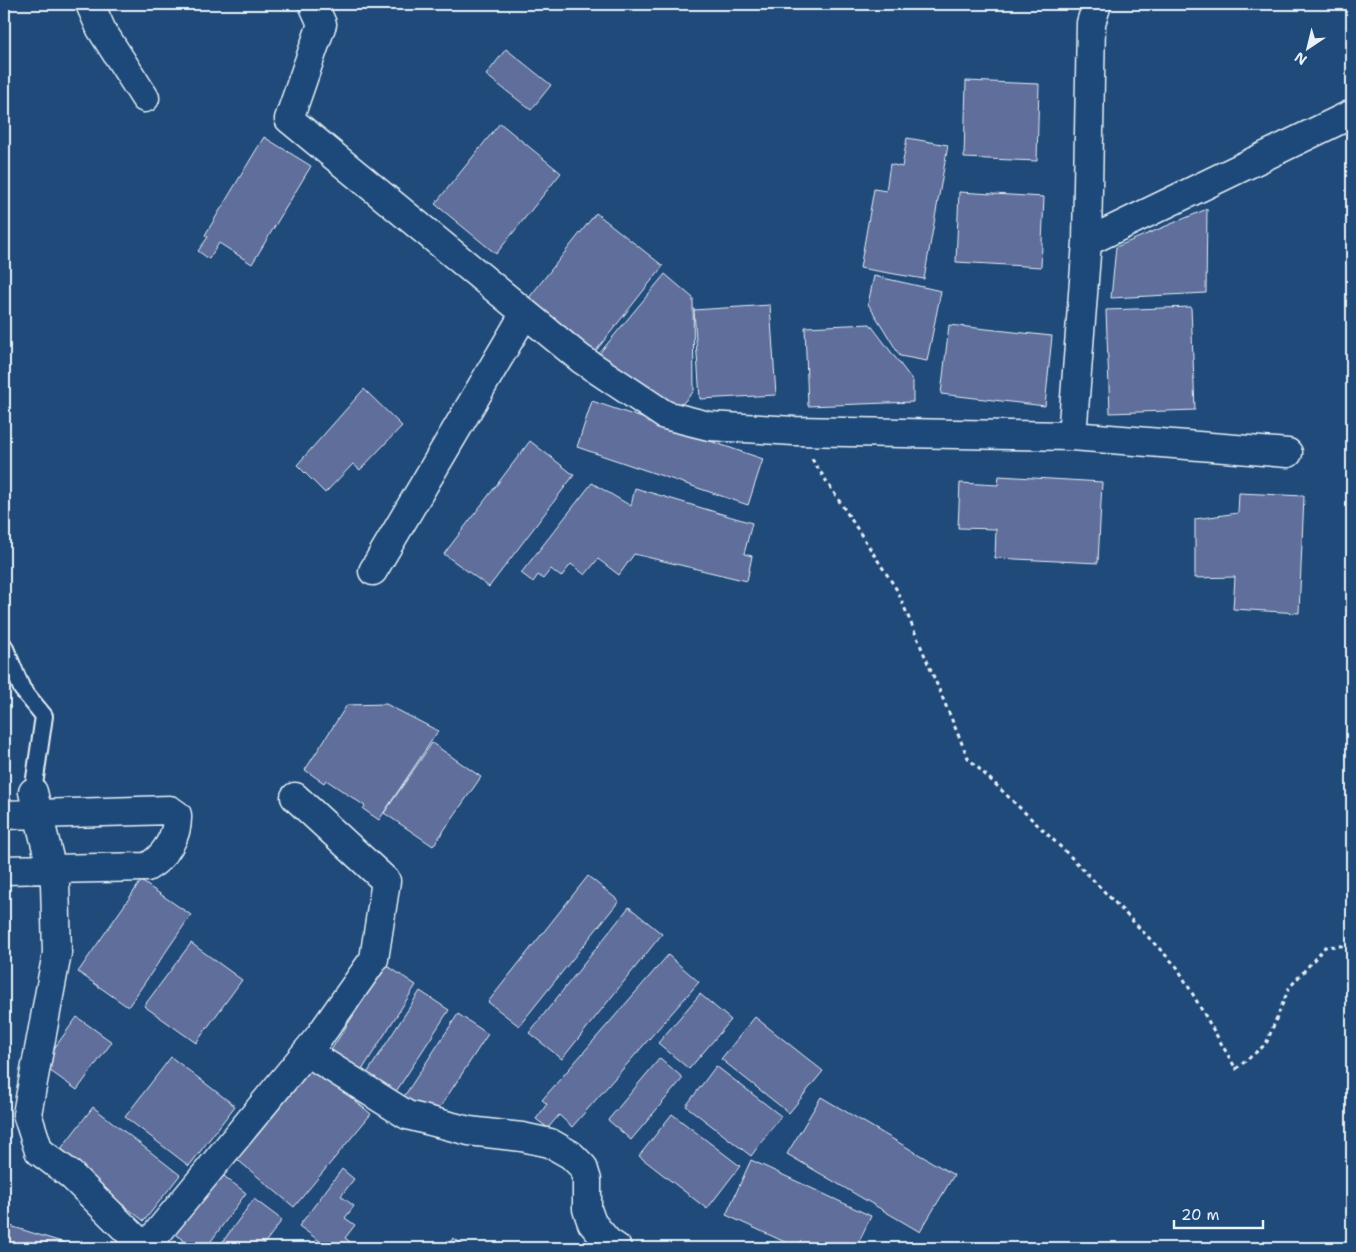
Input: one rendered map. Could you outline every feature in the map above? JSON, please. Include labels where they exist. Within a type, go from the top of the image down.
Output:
[{"type":"street","points":[[90,4],[101,29],[145,98]]},
{"type":"street","points":[[313,4],[322,24],[289,120],[581,359],[665,415],[709,426],[794,432],[1072,436],[1288,454]]},
{"type":"street","points":[[1072,436],[1087,242],[1091,23],[1097,4]]},
{"type":"street","points":[[1087,242],[1352,114]]},
{"type":"street","points":[[374,571],[525,313]]},
{"type":"street","points":[[35,803],[55,883],[57,953],[27,1114],[39,1151],[71,1176],[145,1248],[307,1052],[374,959],[386,881],[295,797]]},
{"type":"street","points":[[4,815],[35,803],[170,810],[177,815],[177,823],[170,844],[158,861],[147,867],[4,870]]},
{"type":"street","points":[[307,1052],[408,1115],[469,1131],[522,1137],[550,1143],[571,1155],[583,1167],[587,1180],[587,1210],[592,1222],[608,1242],[617,1248]]},
{"type":"lane","points":[[4,646],[22,689],[44,716],[35,803]]},
{"type":"path","points":[[794,432],[897,590],[968,758],[1070,856],[1177,967],[1236,1069],[1266,1044],[1289,988],[1325,947],[1352,945]]},
{"type":"building","points":[[506,49],[551,85],[531,110],[486,75]]},
{"type":"building","points":[[966,81],[1039,84],[1037,161],[964,158]]},
{"type":"building","points":[[500,123],[561,173],[496,254],[435,204]]},
{"type":"building","points":[[264,137],[311,166],[252,264],[219,243],[209,259],[198,251],[208,237],[205,235]]},
{"type":"building","points":[[907,138],[948,145],[924,279],[860,268],[874,189],[886,191],[890,164],[902,167]]},
{"type":"building","points":[[959,192],[1044,197],[1041,267],[956,262]]},
{"type":"building","points":[[1207,209],[1206,293],[1111,298],[1116,247]]},
{"type":"building","points":[[596,213],[663,266],[595,352],[528,299]]},
{"type":"building","points":[[665,274],[693,298],[694,391],[673,414],[598,355]]},
{"type":"building","points":[[874,276],[941,291],[927,361],[900,356],[868,304]]},
{"type":"building","points":[[770,305],[776,395],[700,399],[694,310]]},
{"type":"building","points":[[1191,307],[1195,410],[1110,413],[1106,310]]},
{"type":"building","points":[[870,324],[913,381],[913,402],[808,406],[805,327]]},
{"type":"building","points":[[949,325],[1052,336],[1045,406],[941,394]]},
{"type":"building","points":[[364,389],[402,426],[360,470],[353,464],[325,493],[297,465]]},
{"type":"building","points":[[592,401],[763,459],[748,505],[577,447]]},
{"type":"building","points":[[530,441],[574,475],[489,587],[444,554]]},
{"type":"building","points":[[999,476],[1102,482],[1098,563],[995,558],[996,529],[958,528],[960,483],[998,485]]},
{"type":"building","points":[[592,483],[631,506],[635,488],[752,523],[744,554],[752,556],[747,581],[634,554],[619,575],[598,559],[585,575],[571,564],[561,577],[551,569],[543,579],[538,575],[533,582],[521,573]]},
{"type":"building","points":[[1239,493],[1304,496],[1299,613],[1233,609],[1235,577],[1195,578],[1195,519],[1238,513]]},
{"type":"building","points":[[386,704],[438,731],[379,820],[363,809],[365,806],[326,780],[324,783],[305,770],[347,705]]},
{"type":"building","points":[[432,743],[481,777],[433,846],[384,813]]},
{"type":"building","points":[[588,876],[619,901],[519,1026],[488,1002]]},
{"type":"building","points":[[141,881],[191,915],[128,1007],[78,972]]},
{"type":"building","points":[[629,907],[662,934],[562,1059],[529,1033]]},
{"type":"building","points":[[191,943],[242,980],[196,1043],[144,1006]]},
{"type":"building","points":[[668,955],[699,982],[572,1127],[559,1115],[548,1128],[536,1119],[547,1104],[542,1100]]},
{"type":"building","points":[[386,965],[416,985],[362,1070],[331,1050]]},
{"type":"building","points":[[420,991],[449,1010],[395,1093],[366,1075]]},
{"type":"building","points":[[700,994],[731,1020],[689,1069],[658,1043]]},
{"type":"building","points":[[458,1014],[488,1034],[433,1118],[403,1098]]},
{"type":"building","points":[[77,1017],[112,1042],[77,1090],[42,1065]]},
{"type":"building","points":[[755,1017],[823,1071],[789,1113],[721,1059]]},
{"type":"building","points":[[171,1057],[235,1106],[189,1166],[125,1117]]},
{"type":"building","points":[[304,1058],[371,1114],[294,1207],[227,1151]]},
{"type":"building","points":[[660,1058],[683,1078],[631,1140],[608,1120]]},
{"type":"building","points":[[716,1066],[781,1116],[751,1156],[686,1106]]},
{"type":"building","points":[[821,1097],[954,1175],[920,1232],[787,1154]]},
{"type":"building","points":[[93,1107],[180,1175],[144,1221],[57,1154]]},
{"type":"building","points":[[672,1114],[740,1166],[707,1209],[639,1156]]},
{"type":"building","points":[[751,1160],[871,1216],[856,1248],[798,1248],[726,1215]]},
{"type":"building","points":[[342,1169],[354,1179],[341,1196],[354,1206],[345,1218],[355,1225],[345,1238],[353,1244],[349,1248],[329,1248],[299,1226]]},
{"type":"building","points":[[216,1170],[246,1193],[206,1248],[194,1248],[172,1232]]},
{"type":"building","points":[[254,1199],[282,1220],[261,1248],[218,1248]]},
{"type":"building","points":[[7,1225],[81,1248],[4,1248],[4,1235]]},
{"type":"building","points":[[453,1238],[469,1248],[446,1248]]}]
